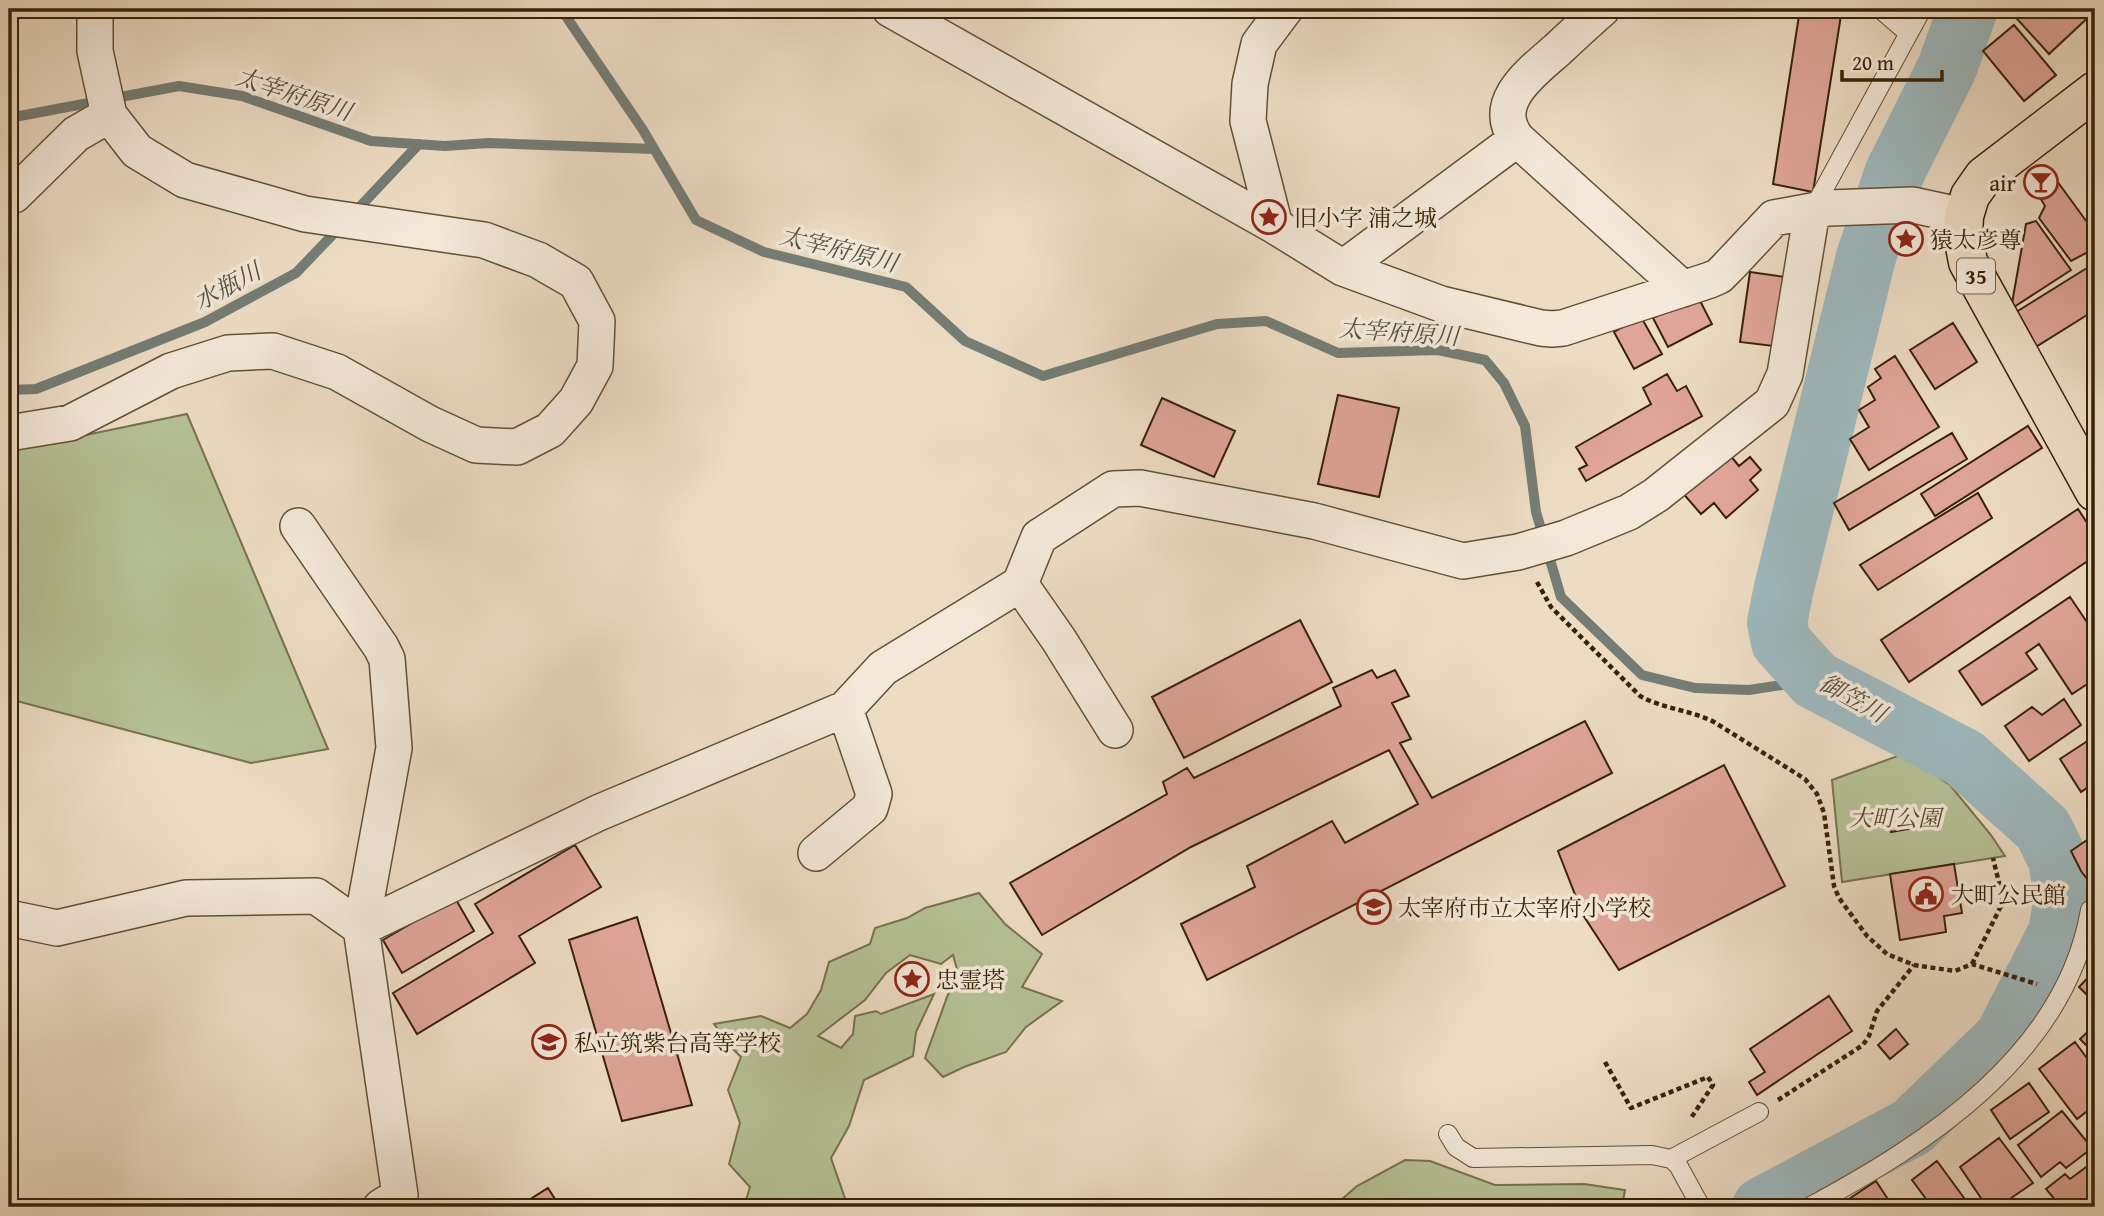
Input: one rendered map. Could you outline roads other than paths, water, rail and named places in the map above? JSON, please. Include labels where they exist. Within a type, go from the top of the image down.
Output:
[{"type":"main road","name":"35","points":[[2095,91],[1984,176],[1970,196],[1964,216],[1963,236],[1968,262],[2095,492]]},
{"type":"street","points":[[9,433],[70,423],[171,371],[228,353],[273,351],[337,372],[430,424],[476,445],[517,447],[550,430],[576,401],[595,366],[597,321],[592,311],[576,282],[538,260],[484,240],[305,214],[185,180],[137,151],[109,115],[95,51],[95,9]]},
{"type":"street","points":[[890,9],[1275,226],[1342,268],[1441,304],[1552,330],[1719,276],[1774,218],[1820,210],[1913,205],[1964,216]]},
{"type":"street","points":[[1275,226],[1248,121],[1250,84],[1259,44],[1285,9]]},
{"type":"street","points":[[1602,9],[1524,79],[1512,97],[1507,112],[1508,128],[1683,289]]},
{"type":"street","points":[[9,195],[14,195],[76,134],[109,115]]},
{"type":"street","points":[[1342,268],[1517,139]]},
{"type":"street","points":[[361,928],[598,813],[845,709],[883,668],[1020,584],[1039,537],[1114,489],[1140,488],[1314,521],[1463,561],[1525,550],[1566,538],[1629,512],[1656,495],[1772,403],[1785,374],[1820,210]]},
{"type":"street","points":[[298,526],[387,659],[394,748],[361,928],[396,1203]]},
{"type":"street","points":[[1020,584],[1059,640],[1115,730]]},
{"type":"street","points":[[816,853],[870,808],[874,794],[845,709]]},
{"type":"street","points":[[9,918],[57,928],[186,898],[316,896],[361,928]]},
{"type":"lane","points":[[1880,9],[1908,33]]},
{"type":"lane","points":[[1820,210],[1922,9]]},
{"type":"lane","points":[[1809,1207],[1860,1180],[1927,1136],[2020,1054],[2034,1038],[2062,992],[2086,933],[2090,910],[2095,907]]},
{"type":"lane","points":[[1671,1161],[1759,1112]]},
{"type":"lane","points":[[1448,1134],[1456,1147],[1474,1158],[1652,1155],[1671,1161],[1701,1207]]},
{"type":"waterway","name":"太宰府原川","points":[[561,9],[643,130],[696,220],[764,252],[906,287],[965,341],[1043,376],[1217,324],[1266,321],[1338,353],[1438,350],[1485,360],[1504,383],[1525,426],[1536,512],[1561,597],[1642,675],[1695,688],[1749,690],[1815,680]]},
{"type":"waterway","name":"御笠川","points":[[1762,1207],[1912,1127],[2004,1038],[2058,933],[2064,897],[2058,860],[2043,829],[1964,758],[1815,680],[1781,642],[1777,623],[1866,257],[1894,174],[1947,68],[1968,9]]},
{"type":"waterway","name":"太宰府原川","points":[[9,118],[179,86],[242,96],[371,141],[445,146],[488,143],[654,149]]},
{"type":"waterway","name":"水瓶川","points":[[354,213],[419,144]]},
{"type":"waterway","name":"水瓶川","points":[[9,390],[36,389],[205,322],[296,273],[341,226]]},
{"type":"place","name":"air","points":[[2041,182]]},
{"type":"place","name":"旧小字 浦之城","points":[[1269,217]]},
{"type":"place","name":"猿太彦尊","points":[[1906,239]]},
{"type":"place","name":"大町公民館","points":[[1926,894]]},
{"type":"place","name":"太宰府市立太宰府小学校","points":[[1374,907]]},
{"type":"place","name":"忠霊塔","points":[[912,979]]},
{"type":"place","name":"私立筑紫台高等学校","points":[[549,1042]]},
{"type":"park label","name":"大町公園","points":[[1895,817]]}]
